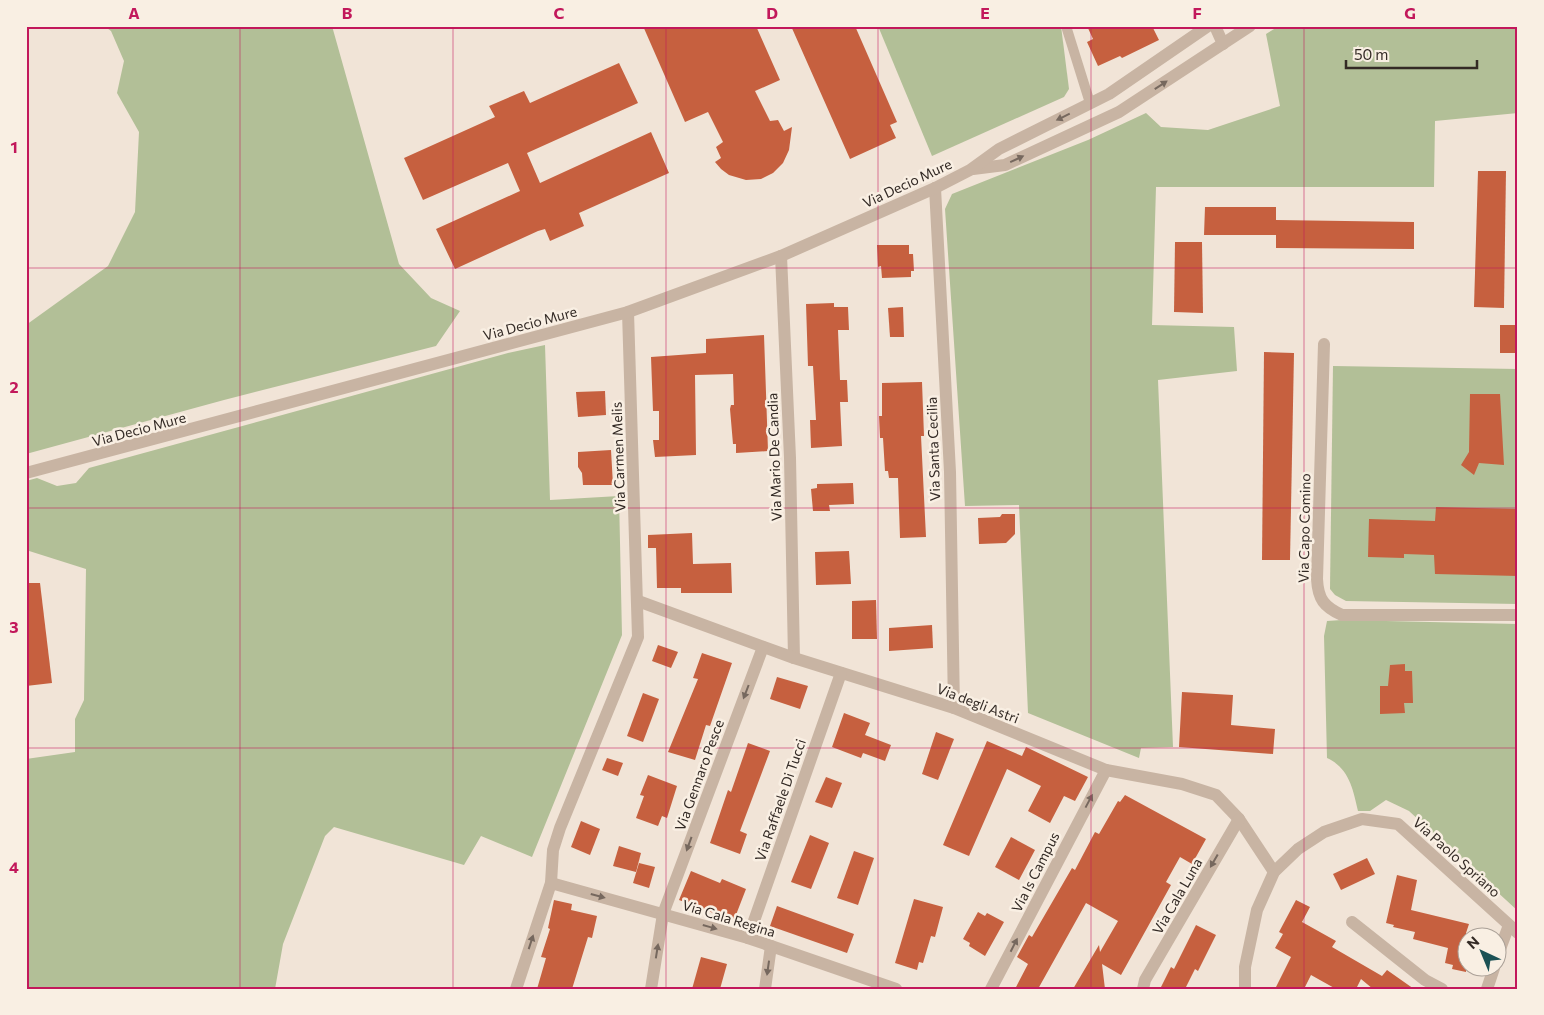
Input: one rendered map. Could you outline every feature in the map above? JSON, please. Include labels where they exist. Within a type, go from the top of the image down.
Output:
[{"type":"street","name":"Via Decio Mure","points":[[26,473],[82,460],[628,312],[781,256],[935,188],[970,170],[999,149],[1109,94],[1208,26]]},
{"type":"street","points":[[1215,26],[1223,44]]},
{"type":"street","name":"Via Decio Mure","points":[[970,170],[1005,165],[1119,112],[1250,26]]},
{"type":"street","name":"Via Santa Cecilia","points":[[935,188],[950,472],[954,708]]},
{"type":"street","name":"Via Mario De Candia","points":[[781,256],[790,458],[794,658]]},
{"type":"street","name":"Via Carmen Melis","points":[[516,989],[551,884],[553,850],[560,828],[638,637],[628,312]]},
{"type":"street","name":"Via Capo Comino","points":[[1324,344],[1317,579],[1321,602],[1330,610],[1342,615],[1518,615]]},
{"type":"street","name":"Via degli Astri","points":[[638,601],[794,658],[954,708],[1106,770],[1182,784],[1216,795],[1239,819],[1274,872]]},
{"type":"street","name":"Via Gennaro Pesce","points":[[652,989],[663,914],[763,646]]},
{"type":"street","name":"Via Raffaele Di Tucci","points":[[748,938],[841,673]]},
{"type":"street","name":"Via Is Campus","points":[[991,989],[1106,770]]},
{"type":"street","name":"Via Cala Luna","points":[[1143,989],[1145,980],[1239,819]]},
{"type":"street","name":"Via Paolo Spriano","points":[[1274,872],[1298,849],[1324,832],[1362,819],[1398,824],[1513,929]]},
{"type":"street","points":[[1245,989],[1245,967],[1257,910],[1274,872]]},
{"type":"street","name":"Via Cala Regina","points":[[551,884],[748,938],[896,989]]},
{"type":"street","points":[[1352,922],[1423,984],[1442,989]]},
{"type":"street","points":[[1506,942],[1513,929]]},
{"type":"street","points":[[765,989],[771,946]]},
{"type":"lane","points":[[1066,26],[1090,103]]},
{"type":"green space","points":[[104,26],[332,26],[399,264],[431,298],[460,311],[436,346],[224,400],[26,454],[26,325],[108,266],[135,212],[139,132],[117,93],[124,61],[111,31]]},
{"type":"green space","points":[[878,26],[1061,26],[1069,89],[1064,97],[932,156]]},
{"type":"green space","points":[[1279,26],[1518,26],[1518,113],[1435,121],[1434,187],[1156,187],[1152,325],[1234,327],[1237,371],[1158,380],[1173,747],[1141,748],[1139,758],[1028,713],[1019,505],[965,506],[945,209],[952,194],[1088,140],[1146,113],[1161,127],[1208,130],[1280,106],[1266,34]]},
{"type":"green space","points":[[545,345],[550,500],[619,496],[622,635],[532,857],[481,836],[464,865],[334,827],[325,836],[283,944],[275,989],[26,989],[26,759],[75,752],[75,719],[84,700],[86,569],[26,550],[26,481],[37,478],[57,486],[76,483],[89,468],[508,353]]},
{"type":"green space","points":[[1333,366],[1518,369],[1518,604],[1346,601],[1335,595],[1330,589]]},
{"type":"green space","points":[[1327,621],[1518,624],[1518,911],[1409,811],[1386,800],[1370,811],[1358,811],[1352,787],[1345,773],[1327,758],[1324,636]]},
{"type":"building","points":[[643,26],[756,26],[780,80],[755,91],[770,121],[778,120],[784,131],[792,127],[789,150],[783,163],[773,173],[761,179],[746,180],[729,175],[721,169],[715,162],[721,158],[716,147],[723,142],[708,112],[685,122]]},
{"type":"building","points":[[791,26],[855,26],[897,122],[890,125],[896,138],[850,159]]},
{"type":"building","points":[[1087,26],[1152,26],[1159,40],[1122,58],[1120,56],[1098,66],[1087,42],[1093,39]]},
{"type":"building","points":[[619,63],[638,103],[527,153],[540,183],[651,132],[669,173],[579,213],[584,226],[550,241],[545,229],[538,231],[455,269],[436,229],[520,191],[508,163],[423,200],[404,158],[495,117],[489,106],[524,91],[530,103]]},
{"type":"building","points":[[1478,171],[1506,171],[1504,308],[1474,307]]},
{"type":"building","points":[[1205,207],[1276,207],[1276,220],[1414,222],[1414,249],[1276,248],[1276,235],[1204,235]]},
{"type":"building","points":[[1175,242],[1202,242],[1203,313],[1174,312]]},
{"type":"building","points":[[877,245],[909,245],[909,254],[913,254],[914,271],[911,271],[911,277],[882,278],[881,266],[878,267]]},
{"type":"building","points":[[834,303],[834,307],[848,307],[849,330],[838,330],[840,380],[847,380],[848,402],[840,402],[842,446],[811,448],[810,420],[816,420],[813,366],[808,366],[806,304]]},
{"type":"building","points":[[903,307],[904,337],[890,337],[888,308]]},
{"type":"building","points":[[1500,325],[1518,325],[1518,353],[1500,353]]},
{"type":"building","points":[[764,335],[768,451],[736,453],[736,444],[733,444],[730,409],[731,405],[734,405],[733,374],[695,375],[696,455],[655,457],[653,440],[659,440],[659,411],[653,411],[651,357],[706,353],[706,339]]},
{"type":"building","points":[[1264,352],[1294,353],[1290,560],[1262,560]]},
{"type":"building","points":[[922,382],[924,436],[921,436],[926,537],[900,538],[898,478],[889,478],[888,471],[885,471],[883,438],[880,438],[879,416],[882,416],[882,383]]},
{"type":"building","points":[[605,391],[606,415],[578,417],[576,392]]},
{"type":"building","points":[[1470,394],[1500,394],[1504,465],[1479,463],[1474,475],[1461,465],[1469,452]]},
{"type":"building","points":[[611,450],[613,485],[583,485],[582,473],[578,467],[578,452]]},
{"type":"building","points":[[853,483],[854,504],[829,505],[830,511],[813,511],[811,489],[817,488],[817,484]]},
{"type":"building","points":[[1436,507],[1518,509],[1518,576],[1435,574],[1434,555],[1404,554],[1404,558],[1368,557],[1369,519],[1435,521]]},
{"type":"building","points":[[1002,514],[1015,514],[1015,534],[1006,543],[979,544],[978,518],[1000,517]]},
{"type":"building","points":[[692,533],[693,564],[731,563],[732,593],[681,593],[681,588],[657,588],[656,548],[648,548],[648,535]]},
{"type":"building","points":[[849,551],[851,584],[816,585],[815,552]]},
{"type":"building","points":[[26,583],[40,583],[52,683],[26,686]]},
{"type":"building","points":[[876,600],[877,639],[852,639],[852,601]]},
{"type":"building","points":[[932,625],[933,648],[889,651],[889,628]]},
{"type":"building","points":[[658,645],[678,652],[671,668],[652,661]]},
{"type":"building","points":[[702,653],[732,663],[710,726],[706,725],[695,760],[668,752],[698,679],[693,678]]},
{"type":"building","points":[[1405,664],[1405,671],[1412,671],[1413,703],[1404,703],[1405,713],[1380,714],[1380,686],[1388,686],[1390,665]]},
{"type":"building","points":[[777,677],[808,686],[800,709],[770,699]]},
{"type":"building","points":[[1182,692],[1233,695],[1231,725],[1275,729],[1273,754],[1179,747]]},
{"type":"building","points":[[643,693],[659,699],[643,742],[627,736]]},
{"type":"building","points":[[844,713],[870,723],[865,735],[891,745],[885,761],[863,753],[861,758],[832,747]]},
{"type":"building","points":[[936,732],[954,739],[938,780],[922,774]]},
{"type":"building","points":[[987,741],[1022,756],[1026,747],[1088,777],[1075,801],[1064,796],[1050,823],[1028,811],[1041,786],[1007,769],[969,856],[943,845]]},
{"type":"building","points":[[748,743],[770,751],[740,831],[747,834],[740,854],[710,843],[728,790],[731,792]]},
{"type":"building","points":[[607,758],[623,763],[618,776],[602,770]]},
{"type":"building","points":[[648,775],[677,786],[667,818],[662,816],[658,826],[636,818],[644,796],[640,795]]},
{"type":"building","points":[[826,777],[842,783],[832,808],[815,802]]},
{"type":"building","points":[[1125,795],[1206,839],[1192,864],[1180,857],[1166,882],[1171,885],[1121,975],[1102,964],[1105,989],[1073,989],[1099,945],[1100,952],[1118,921],[1086,903],[1038,989],[1015,989],[1028,964],[1017,957],[1029,935],[1032,937],[1072,868],[1075,870],[1095,832],[1099,834],[1118,801],[1120,802]]},
{"type":"building","points":[[581,821],[600,829],[590,855],[571,847]]},
{"type":"building","points":[[810,835],[829,843],[811,889],[791,882]]},
{"type":"building","points":[[1011,837],[1035,850],[1019,880],[995,867]]},
{"type":"building","points":[[619,846],[641,853],[636,872],[613,866]]},
{"type":"building","points":[[854,851],[874,858],[858,905],[837,898]]},
{"type":"building","points":[[1367,858],[1375,874],[1341,890],[1333,874]]},
{"type":"building","points":[[639,863],[655,867],[649,888],[633,883]]},
{"type":"building","points":[[691,871],[720,883],[722,879],[746,889],[734,920],[717,912],[716,914],[679,900]]},
{"type":"building","points":[[1397,875],[1417,880],[1411,910],[1469,924],[1468,928],[1456,928],[1456,970],[1452,969],[1453,965],[1445,963],[1448,948],[1413,939],[1415,932],[1393,927],[1394,925],[1386,923]]},
{"type":"building","points":[[914,899],[943,907],[935,937],[931,936],[923,963],[919,962],[917,970],[895,963]]},
{"type":"building","points":[[554,900],[572,904],[571,910],[597,916],[592,938],[588,937],[572,989],[537,989],[546,958],[541,957],[550,929],[548,928]]},
{"type":"building","points":[[1296,900],[1310,907],[1302,922],[1336,941],[1332,947],[1382,976],[1387,970],[1414,989],[1373,989],[1361,979],[1356,989],[1336,989],[1311,975],[1304,989],[1275,989],[1291,957],[1275,948],[1283,934],[1279,932]]},
{"type":"building","points":[[777,906],[854,934],[847,953],[770,926]]},
{"type":"building","points":[[978,912],[985,916],[987,913],[1004,922],[985,956],[969,946],[970,943],[963,939]]},
{"type":"building","points":[[1196,925],[1216,935],[1198,971],[1195,969],[1185,989],[1160,989],[1171,967],[1174,969]]},
{"type":"building","points":[[701,957],[727,964],[720,989],[692,989]]}]
